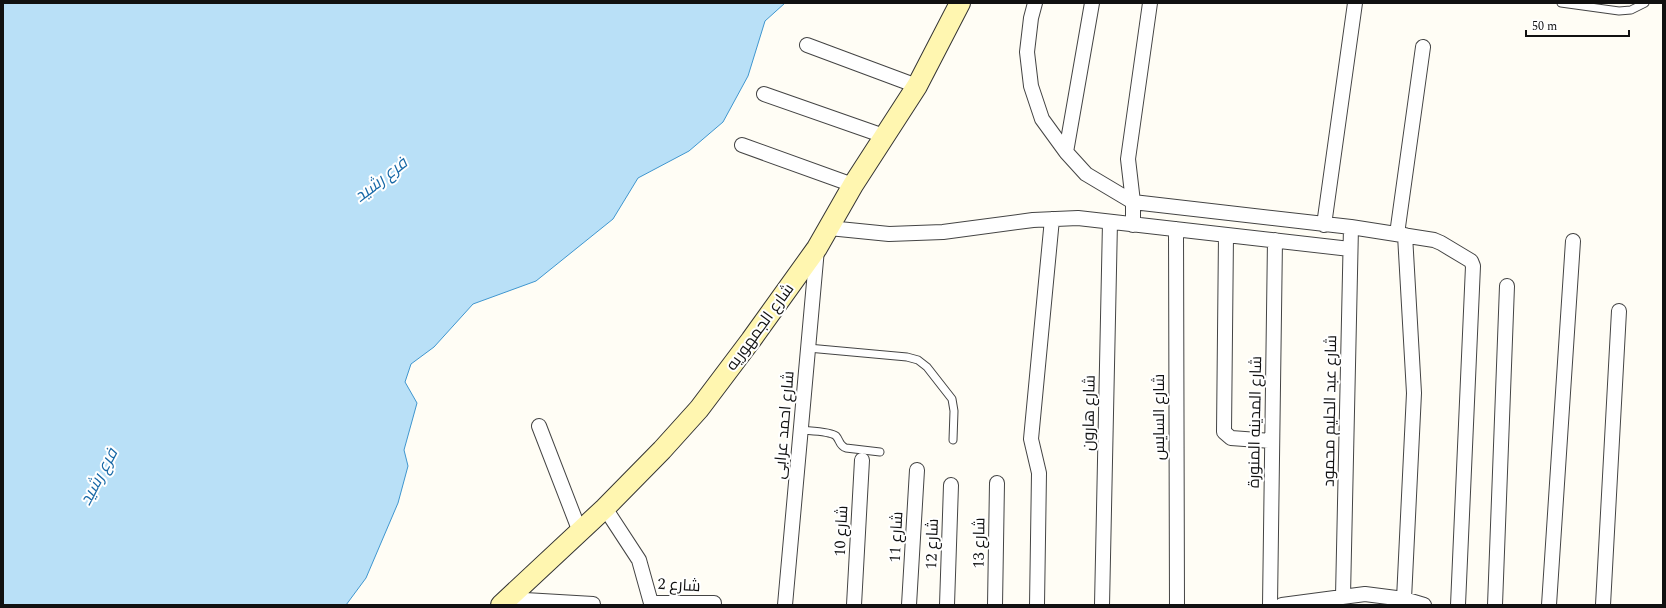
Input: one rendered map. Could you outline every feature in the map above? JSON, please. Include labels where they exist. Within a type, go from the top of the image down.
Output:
[{"type":"street","name":"شارع الجمهوريه","points":[[505,602],[605,508],[662,450],[699,408],[751,340],[817,248],[853,185],[917,86],[960,3]]},
{"type":"street","points":[[1035,3],[1031,18],[1027,52],[1031,86],[1042,119],[1066,152],[1086,174],[1133,202],[1351,227],[1401,235],[1441,243],[1468,257],[1471,261],[1458,605]]},
{"type":"street","points":[[1066,152],[1092,3]]},
{"type":"street","points":[[1133,225],[1133,202],[1128,159],[1150,3]]},
{"type":"street","points":[[1324,225],[1355,3]]},
{"type":"street","points":[[806,45],[917,86]]},
{"type":"street","points":[[1404,599],[1414,393],[1401,235],[1423,46]]},
{"type":"street","points":[[764,94],[884,136]]},
{"type":"street","points":[[742,145],[853,185]]},
{"type":"street","points":[[829,228],[889,234],[943,232],[1033,220],[1078,218],[1350,249]]},
{"type":"street","points":[[1037,605],[1039,473],[1030,439],[1052,220]]},
{"type":"street","name":"شارع هارون","points":[[1102,605],[1110,222]]},
{"type":"street","name":"شارع عبد الحليم محمود","points":[[1344,596],[1351,227]]},
{"type":"street","name":"شارع السايس","points":[[1176,229],[1177,605]]},
{"type":"street","points":[[1226,235],[1224,432],[1231,438],[1272,442]]},
{"type":"street","name":"شارع المدينه المنورة","points":[[1270,605],[1275,240]]},
{"type":"street","points":[[1549,605],[1572,241]]},
{"type":"street","name":"شارع احمد عرابى","points":[[785,605],[817,248]]},
{"type":"street","points":[[1495,605],[1506,286]]},
{"type":"street","points":[[1603,605],[1619,311]]},
{"type":"street","points":[[539,426],[580,532]]},
{"type":"street","name":"شارع 10","points":[[854,605],[862,460]]},
{"type":"street","name":"شارع 11","points":[[909,605],[917,470]]},
{"type":"street","name":"شارع 13","points":[[995,605],[997,482]]},
{"type":"street","name":"شارع 12","points":[[947,605],[951,485]]},
{"type":"street","name":"شارع 2","points":[[605,508],[639,560],[651,602],[698,604],[714,603]]},
{"type":"street","points":[[1282,605],[1307,603],[1344,596],[1365,600],[1404,599],[1423,605]]},
{"type":"street","points":[[505,602],[593,604]]},
{"type":"lane","points":[[1561,3],[1619,11],[1631,10],[1645,3]]},
{"type":"lane","points":[[808,348],[907,357],[918,360],[927,367],[952,399],[954,411],[953,440]]},
{"type":"lane","points":[[801,430],[830,433],[836,436],[841,446],[846,448],[880,452]]},
{"type":"water","name":"فرع رشيد","points":[[3,3],[785,3],[765,21],[748,76],[723,122],[689,151],[638,178],[613,219],[536,281],[473,304],[434,347],[411,364],[405,382],[417,403],[404,450],[408,466],[398,503],[366,578],[346,605],[3,605]]}]
